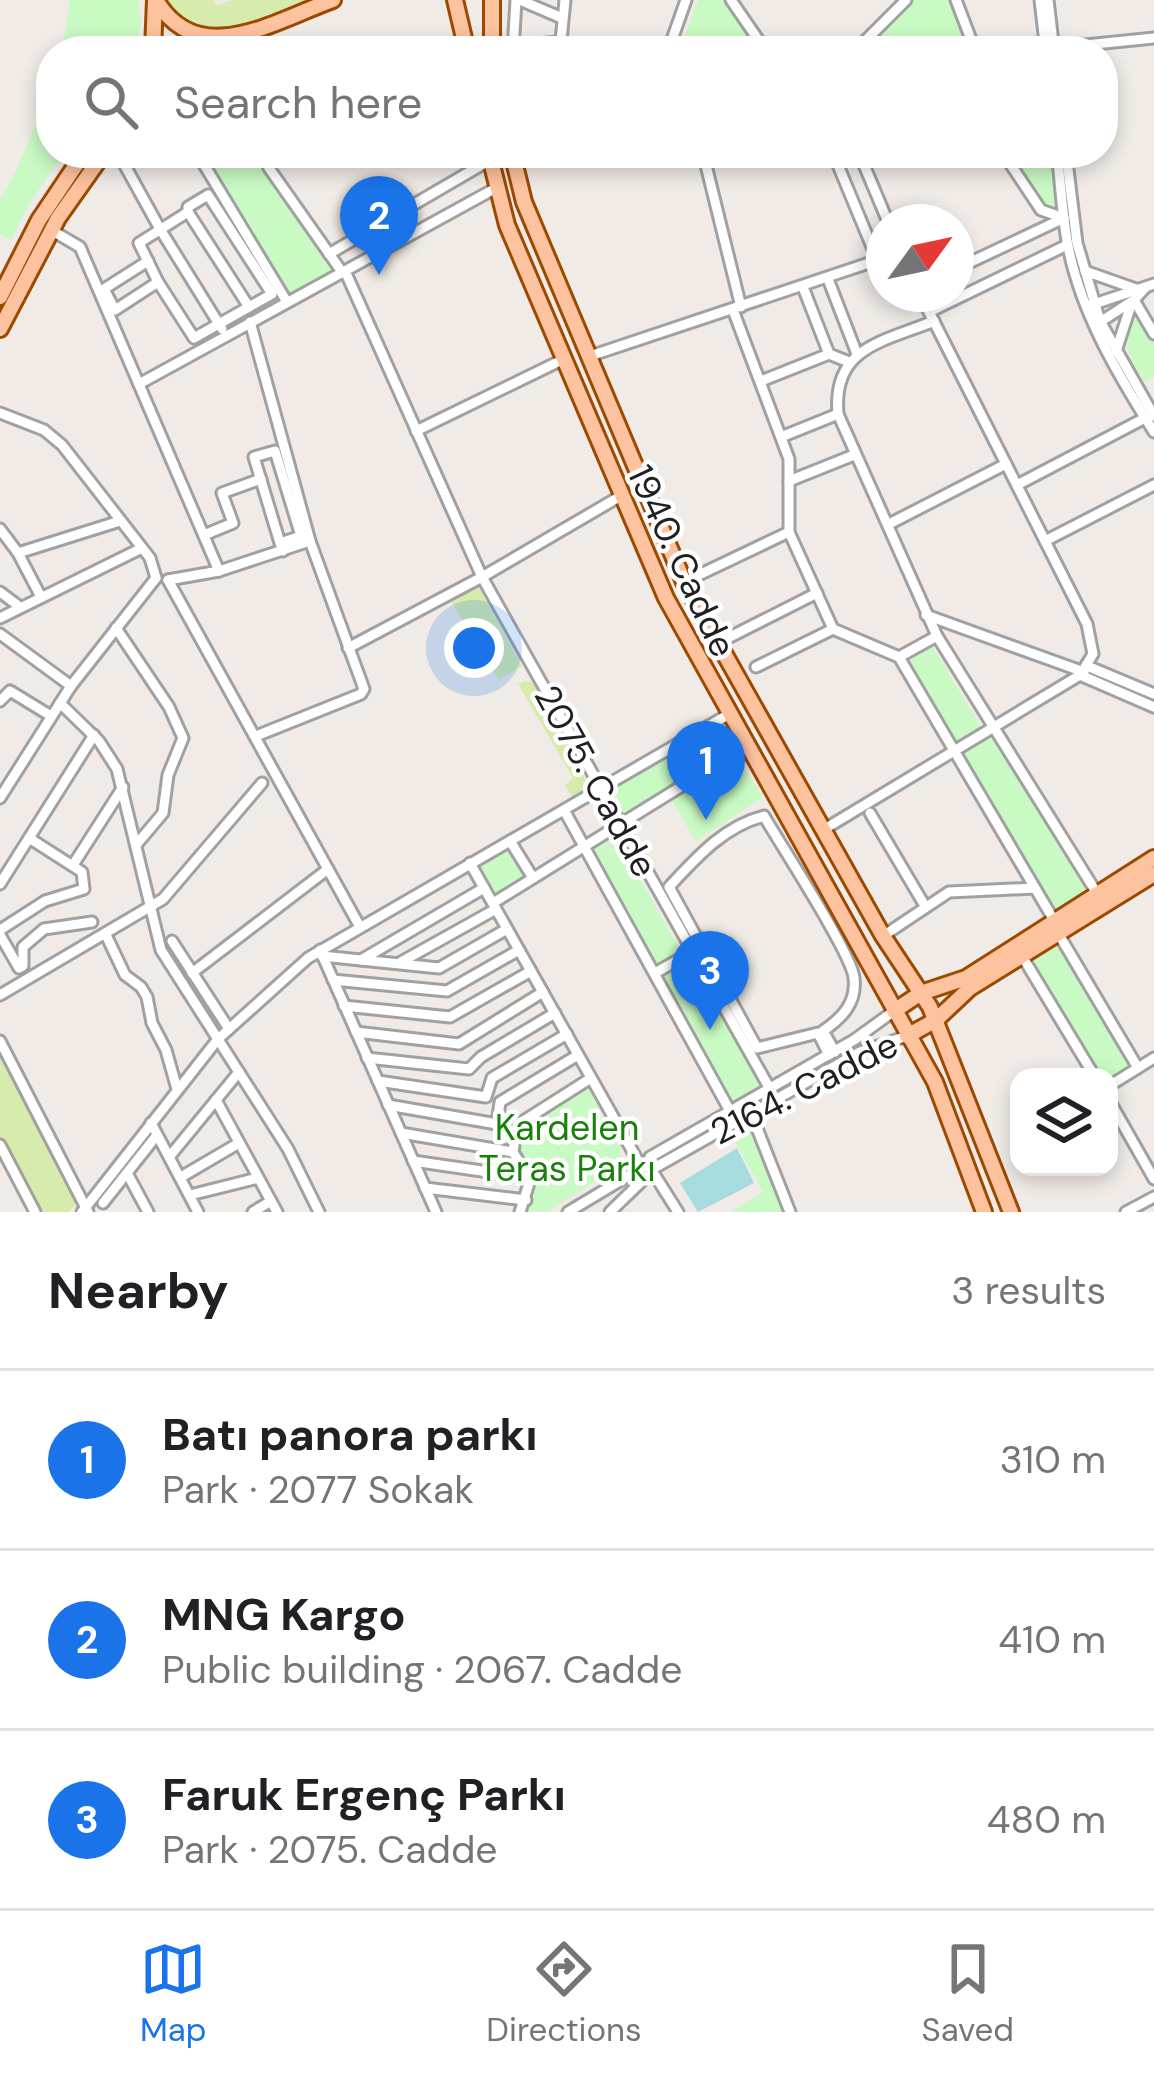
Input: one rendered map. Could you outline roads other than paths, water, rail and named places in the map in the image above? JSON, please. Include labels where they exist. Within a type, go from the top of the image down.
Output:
[{"type":"main road","points":[[155,0],[184,31],[195,36]]},
{"type":"main road","points":[[155,0],[156,36]]},
{"type":"main road","points":[[248,36],[333,0]]},
{"type":"main road","points":[[492,1],[492,36]]},
{"type":"main road","points":[[457,2],[464,36]]},
{"type":"main road","points":[[0,297],[39,220],[74,168]]},
{"type":"main road","points":[[0,328],[51,230],[94,168]]},
{"type":"main road","name":"1940. Cadde","points":[[492,168],[507,225],[666,598],[935,1082],[984,1212]]},
{"type":"main road","name":"1940. Cadde","points":[[516,168],[524,202],[684,582],[883,936],[936,1020],[1011,1212]]},
{"type":"main road","name":"2164. Cadde","points":[[907,1036],[936,1020],[970,988],[1022,956],[1098,895],[1154,858]]},
{"type":"main road","name":"2164. Cadde","points":[[894,1011],[921,994],[966,978],[1154,874]]},
{"type":"street","points":[[514,36],[518,0],[562,17]]},
{"type":"street","points":[[560,36],[565,0]]},
{"type":"street","points":[[673,36],[686,0]]},
{"type":"street","points":[[731,0],[756,36]]},
{"type":"street","points":[[886,0],[894,11]]},
{"type":"street","points":[[872,36],[906,0]]},
{"type":"street","points":[[956,0],[970,36]]},
{"type":"street","points":[[1044,0],[1048,36]]},
{"type":"street","points":[[1118,42],[1154,38]]},
{"type":"street","points":[[126,168],[226,335]]},
{"type":"street","points":[[206,168],[287,302]]},
{"type":"street","name":"2075. Cadde","points":[[269,168],[343,272],[482,577],[770,1089]]},
{"type":"street","points":[[328,254],[472,168]]},
{"type":"street","points":[[706,168],[737,308],[789,459],[789,532],[833,629],[899,656],[1138,1068]]},
{"type":"street","points":[[842,168],[866,229]]},
{"type":"street","points":[[865,168],[880,204]]},
{"type":"street","points":[[1013,168],[1041,210],[1064,218]]},
{"type":"street","points":[[1062,168],[1067,245],[1097,323],[1149,417]]},
{"type":"street","points":[[1064,168],[1091,305]]},
{"type":"street","points":[[452,182],[467,203]]},
{"type":"street","points":[[139,384],[496,188]]},
{"type":"street","points":[[188,212],[139,243],[158,282],[194,338],[219,324],[272,294],[208,195],[188,207],[188,212],[249,307]]},
{"type":"street","points":[[974,260],[1064,218]]},
{"type":"street","points":[[51,230],[80,247],[219,571]]},
{"type":"street","points":[[1067,245],[853,358],[836,393],[838,414],[854,454],[926,615],[1098,895]]},
{"type":"street","points":[[148,261],[104,289],[115,310],[158,282]]},
{"type":"street","points":[[590,356],[866,264]]},
{"type":"street","points":[[1085,271],[1100,280],[1142,290]]},
{"type":"street","points":[[828,279],[853,358]]},
{"type":"street","points":[[803,286],[829,354]]},
{"type":"street","points":[[1091,305],[1142,290]]},
{"type":"street","points":[[1097,323],[1142,290]]},
{"type":"street","points":[[1142,290],[1154,334]]},
{"type":"street","points":[[1116,352],[1120,329],[1142,290]]},
{"type":"street","points":[[823,830],[1084,671],[1093,654],[1089,629],[929,312]]},
{"type":"street","points":[[250,322],[310,542],[364,689],[256,736]]},
{"type":"street","points":[[1097,323],[1139,392],[1154,432]]},
{"type":"street","points":[[760,381],[829,354],[853,358]]},
{"type":"street","points":[[416,431],[566,358]]},
{"type":"street","points":[[1139,392],[1154,382]]},
{"type":"street","points":[[0,413],[52,436],[142,548],[256,736],[360,927]]},
{"type":"street","points":[[781,436],[838,414]]},
{"type":"street","points":[[1016,485],[1149,417]]},
{"type":"street","points":[[0,798],[71,686],[162,579],[219,571],[281,547],[301,536],[275,451],[254,457],[281,547]]},
{"type":"street","points":[[789,481],[854,454]]},
{"type":"street","points":[[889,524],[1006,464]]},
{"type":"street","points":[[203,535],[233,524],[222,494],[261,479]]},
{"type":"street","points":[[1045,541],[1154,485]]},
{"type":"street","points":[[348,648],[624,494]]},
{"type":"street","points":[[19,553],[121,521]]},
{"type":"street","points":[[0,529],[19,553],[41,597]]},
{"type":"street","points":[[684,582],[789,532]]},
{"type":"street","points":[[281,547],[310,542]]},
{"type":"street","points":[[0,618],[142,548]]},
{"type":"street","points":[[0,592],[20,607]]},
{"type":"street","points":[[718,643],[817,593]]},
{"type":"street","points":[[926,615],[1154,694]]},
{"type":"street","points":[[116,628],[178,722],[183,738],[168,775],[164,813],[136,845]]},
{"type":"street","points":[[756,667],[833,629]]},
{"type":"street","points":[[1,636],[71,686]]},
{"type":"street","points":[[899,656],[937,636]]},
{"type":"street","points":[[1084,671],[1154,706]]},
{"type":"street","points":[[0,701],[10,691],[51,716]]},
{"type":"street","points":[[60,703],[109,754],[123,787],[161,950],[296,1164],[319,1212]]},
{"type":"street","points":[[0,1041],[85,1210],[218,1039],[321,953],[730,713]]},
{"type":"street","points":[[0,884],[94,735]]},
{"type":"street","points":[[398,964],[748,746]]},
{"type":"street","points":[[2,990],[151,908],[199,860],[262,783]]},
{"type":"street","points":[[73,866],[123,787]]},
{"type":"street","points":[[564,810],[730,1111]]},
{"type":"street","points":[[870,813],[926,906]]},
{"type":"street","points":[[764,815],[854,972],[843,1018],[820,1032],[758,1048],[669,887],[701,852],[746,820],[764,815]]},
{"type":"street","points":[[28,838],[84,876],[82,891],[45,901],[0,933],[19,968],[23,947],[38,932],[92,922]]},
{"type":"street","points":[[510,841],[533,878]]},
{"type":"street","points":[[470,863],[644,1170],[672,1210]]},
{"type":"street","points":[[192,973],[328,869]]},
{"type":"street","points":[[361,960],[484,888]]},
{"type":"street","points":[[883,936],[950,892],[1035,888]]},
{"type":"street","points":[[321,953],[444,967],[507,929]]},
{"type":"street","points":[[106,935],[125,975],[147,997],[177,1090]]},
{"type":"street","points":[[172,940],[229,1029]]},
{"type":"street","points":[[333,980],[446,992],[519,950]]},
{"type":"street","points":[[656,973],[692,952]]},
{"type":"street","points":[[321,953],[435,1210],[422,1212]]},
{"type":"street","points":[[1022,956],[1090,1068]]},
{"type":"street","points":[[344,1006],[448,1018],[531,971]]},
{"type":"street","points":[[356,1032],[457,1044],[543,992]]},
{"type":"street","name":"2164. Cadde","points":[[644,1170],[650,1157],[832,1053],[894,1011]]},
{"type":"street","points":[[367,1058],[466,1070],[555,1013]]},
{"type":"street","points":[[820,1032],[832,1053]]},
{"type":"street","points":[[378,1081],[486,1097],[490,1079],[567,1034]]},
{"type":"street","name":"2164. Cadde","points":[[644,1170],[860,1052],[907,1036]]},
{"type":"street","points":[[388,1105],[496,1124],[500,1102],[578,1055]]},
{"type":"street","points":[[1118,1080],[1154,1058]]},
{"type":"street","points":[[170,1156],[239,1072]]},
{"type":"street","points":[[520,1212],[530,1178],[513,1152],[513,1133],[519,1122],[591,1078]]},
{"type":"street","points":[[216,1100],[274,1207],[253,1212]]},
{"type":"street","points":[[751,1113],[790,1212]]},
{"type":"street","points":[[1118,1116],[1154,1179]]},
{"type":"street","points":[[151,1123],[198,1212]]},
{"type":"street","points":[[401,1133],[513,1152]]},
{"type":"street","points":[[103,1204],[157,1135]]},
{"type":"street","points":[[181,1177],[239,1143]]},
{"type":"street","points":[[1,1148],[35,1212]]},
{"type":"street","points":[[1142,1158],[1154,1151]]},
{"type":"street","points":[[413,1161],[530,1178]]},
{"type":"street","points":[[568,1212],[644,1170]]},
{"type":"street","points":[[610,1212],[644,1170]]},
{"type":"street","points":[[127,1172],[148,1212]]},
{"type":"street","points":[[190,1196],[258,1178]]},
{"type":"street","points":[[425,1188],[526,1200]]},
{"type":"street","points":[[1126,1212],[1154,1197]]},
{"type":"water","points":[[737,1148],[754,1183],[698,1212],[680,1183]]},
{"type":"place","name":"MNG Kargo","points":[[379,275]]},
{"type":"place","name":"Batı panora parkı","points":[[706,820]]},
{"type":"place","name":"Faruk Ergenç Parkı","points":[[710,1030]]},
{"type":"park label","name":"Kardelen Teras Parkı","points":[[567,1148]]}]
